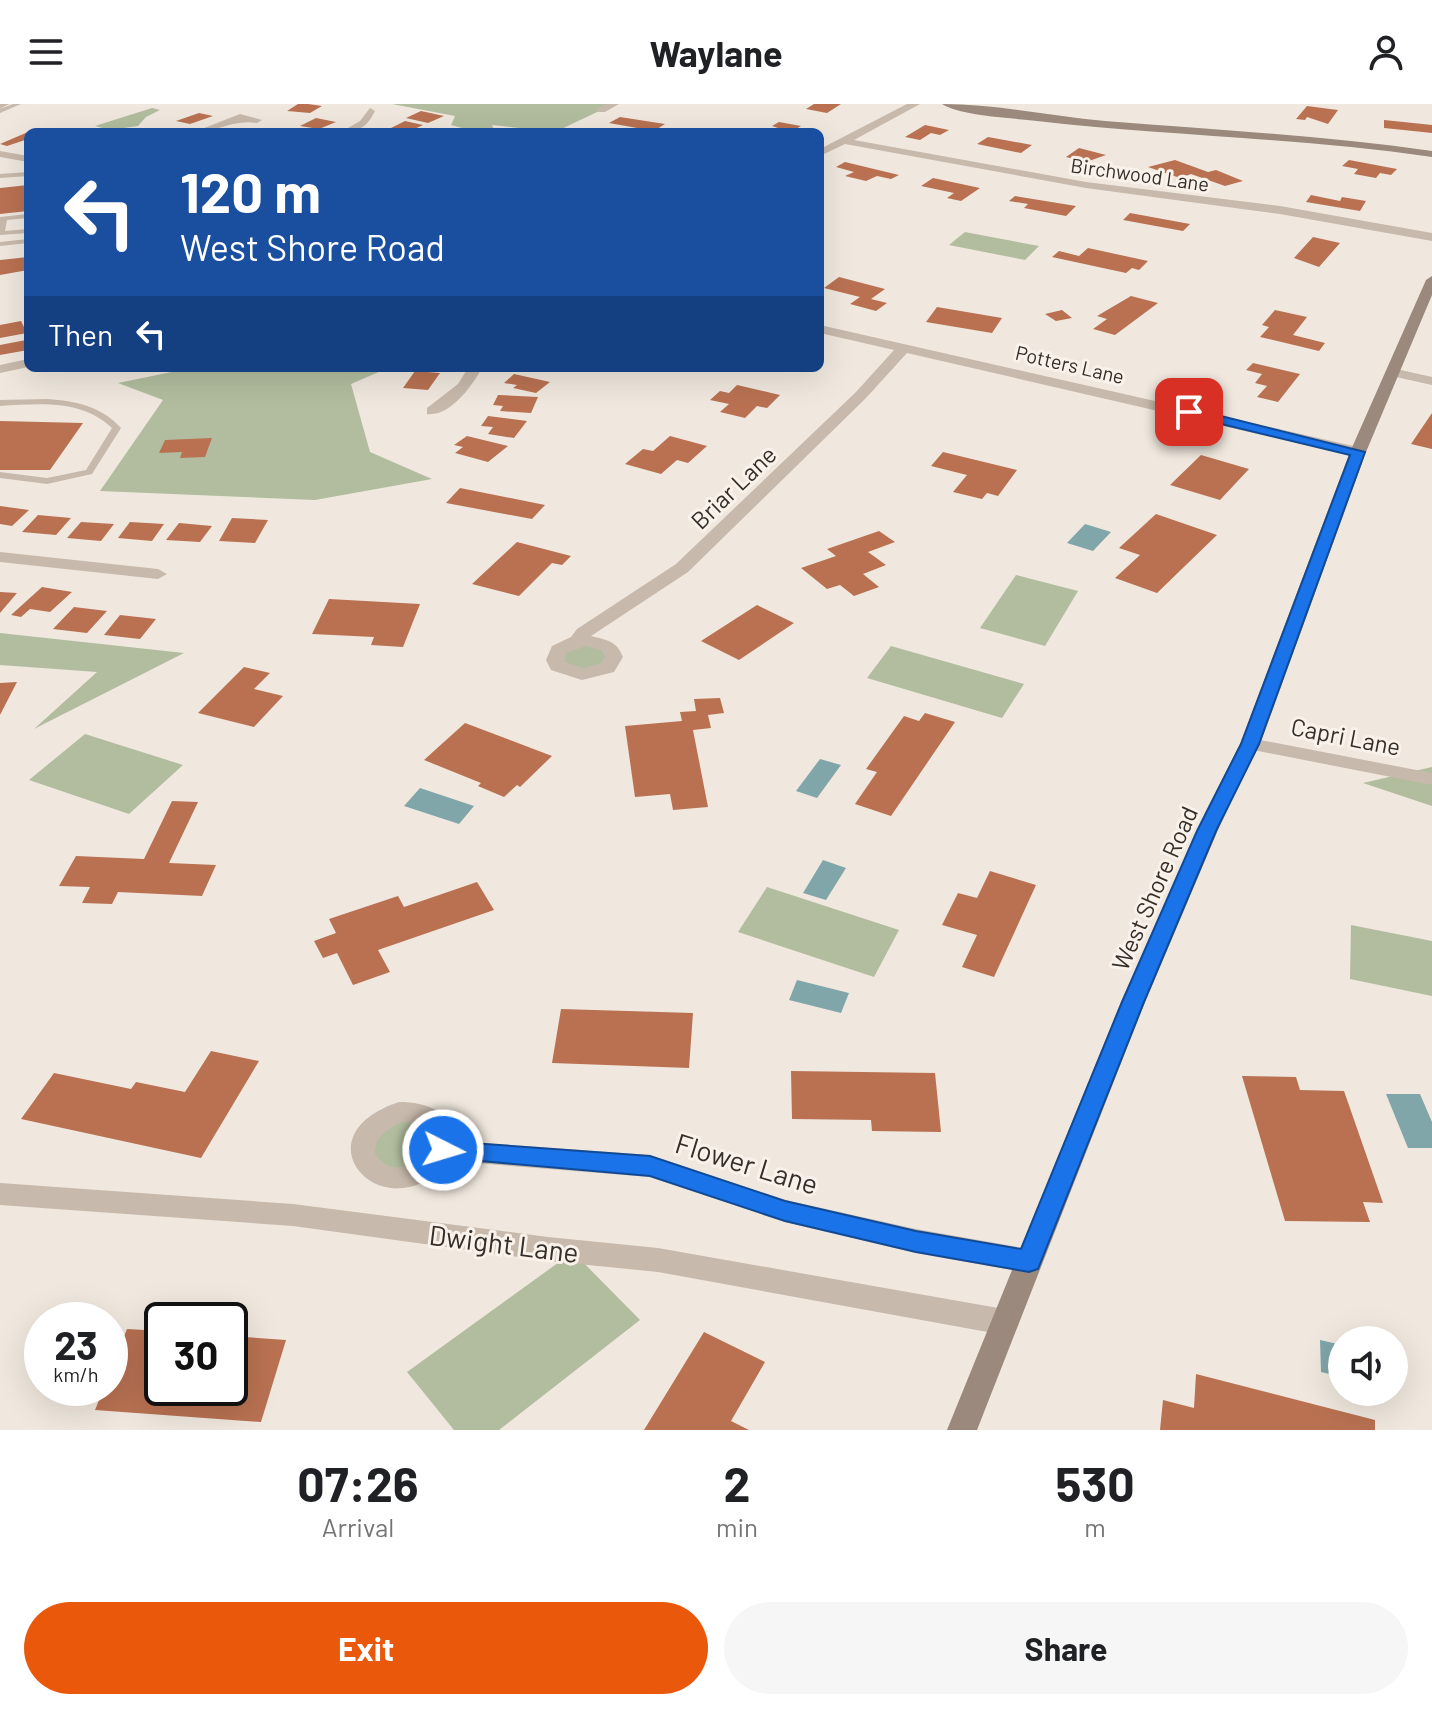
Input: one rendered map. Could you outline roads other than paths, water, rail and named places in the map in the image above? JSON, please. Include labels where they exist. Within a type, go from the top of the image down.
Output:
[{"type":"main road","points":[[947,104],[1054,121],[1321,139],[1432,154]]},
{"type":"main road","name":"West Shore Road","points":[[962,1430],[1139,988],[1210,824],[1250,744],[1358,452],[1432,280]]},
{"type":"street","points":[[601,110],[614,104]]},
{"type":"street","points":[[824,151],[911,106],[930,104]]},
{"type":"street","points":[[354,128],[364,123],[370,111]]},
{"type":"street","points":[[210,128],[240,117],[257,120]]},
{"type":"street","name":"Birchwood Lane","points":[[844,141],[1086,185],[1280,210],[1432,237]]},
{"type":"street","points":[[0,154],[24,158]]},
{"type":"street","name":"Potters Lane","points":[[824,330],[1358,452]]},
{"type":"street","name":"Briar Lane","points":[[578,641],[583,633],[682,568],[710,543],[861,395],[904,348]]},
{"type":"street","points":[[0,369],[24,364]]},
{"type":"street","points":[[432,411],[464,387],[473,372]]},
{"type":"street","points":[[1392,372],[1432,381]]},
{"type":"street","points":[[0,557],[158,574]]},
{"type":"street","name":"Capri Lane","points":[[1250,744],[1432,779]]},
{"type":"street","name":"Flower Lane","points":[[443,1150],[650,1166],[785,1211],[916,1241],[1029,1261]]},
{"type":"street","name":"Dwight Lane","points":[[0,1194],[293,1215],[548,1249],[658,1260],[1004,1322]]},
{"type":"lane","points":[[1,107],[18,104]]},
{"type":"lane","points":[[0,176],[24,174]]},
{"type":"lane","points":[[24,216],[2,219],[1,233],[24,231]]},
{"type":"lane","points":[[0,244],[24,241]]},
{"type":"lane","points":[[0,403],[66,402],[108,417],[117,428],[89,472],[47,481],[0,475]]},
{"type":"water","points":[[1085,524],[1111,532],[1093,551],[1067,543]]},
{"type":"water","points":[[820,759],[841,765],[817,798],[796,791]]},
{"type":"water","points":[[420,788],[474,806],[459,824],[404,806]]},
{"type":"water","points":[[823,860],[846,868],[826,900],[803,893]]},
{"type":"water","points":[[797,980],[849,993],[841,1013],[789,1000]]},
{"type":"water","points":[[1386,1094],[1420,1094],[1432,1122],[1432,1148],[1408,1148]]},
{"type":"water","points":[[1320,1340],[1328,1342],[1328,1374],[1321,1372]]}]
